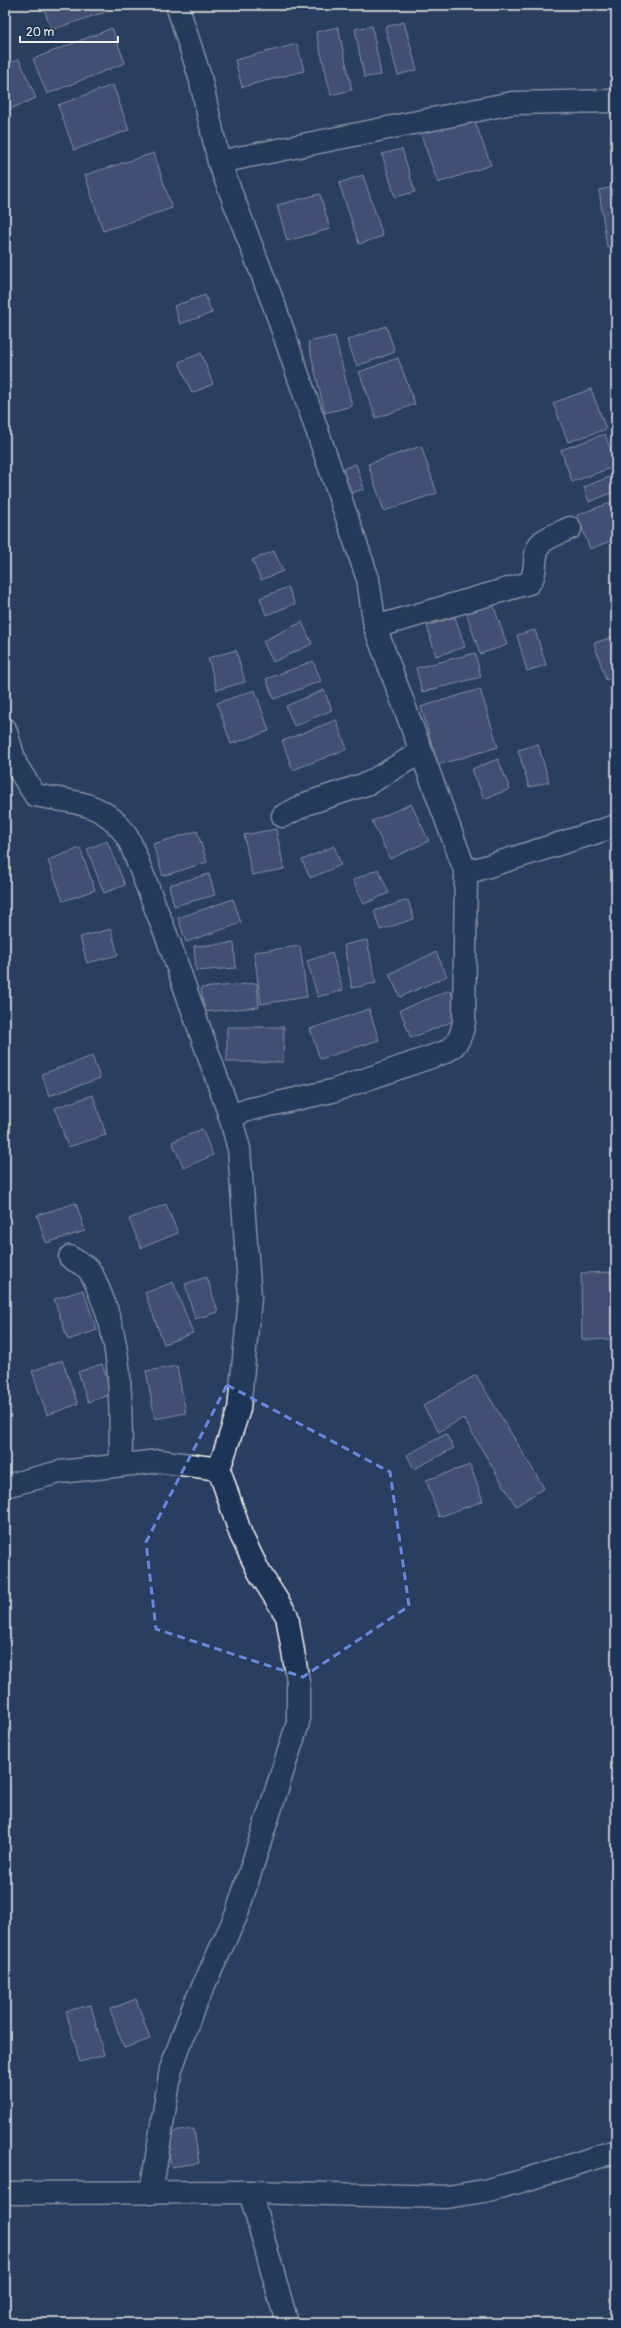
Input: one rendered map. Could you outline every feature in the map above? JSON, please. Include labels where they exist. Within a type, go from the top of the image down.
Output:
[{"type":"street","points":[[177,5],[200,77],[219,162],[274,304],[368,579],[375,627],[466,873],[464,1022],[461,1037],[454,1047],[445,1052],[332,1091],[251,1108],[230,1116]]},
{"type":"street","points":[[219,162],[512,103],[616,101]]},
{"type":"street","points":[[375,627],[528,583],[534,573],[537,550],[542,543],[570,528]]},
{"type":"street","points":[[5,729],[16,765],[35,795],[88,805],[102,810],[123,829],[130,842],[170,946],[230,1116],[239,1149],[250,1298],[239,1409],[219,1469],[241,1535],[259,1572],[287,1616],[298,1682],[298,1724],[236,1916],[193,2008],[171,2069],[151,2193]]},
{"type":"street","points":[[283,816],[308,804],[369,783],[421,752]]},
{"type":"street","points":[[466,873],[616,826]]},
{"type":"street","points":[[70,1257],[87,1269],[94,1278],[105,1304],[114,1334],[119,1371],[121,1465]]},
{"type":"street","points":[[5,1486],[60,1472],[159,1461],[219,1469]]},
{"type":"street","points":[[5,2193],[250,2192],[447,2197],[484,2191],[522,2181],[616,2151]]},
{"type":"street","points":[[250,2192],[286,2323]]},
{"type":"highlighted area","points":[[227,1385],[390,1472],[409,1606],[303,1677],[156,1629],[146,1542]]},
{"type":"building","points":[[43,5],[103,5],[105,12],[51,30]]},
{"type":"building","points":[[404,22],[417,70],[398,75],[385,27]]},
{"type":"building","points":[[372,26],[381,75],[364,77],[355,29]]},
{"type":"building","points":[[338,27],[352,90],[331,95],[316,32]]},
{"type":"building","points":[[112,28],[125,63],[47,94],[33,59]]},
{"type":"building","points":[[297,44],[304,71],[242,87],[235,60]]},
{"type":"building","points":[[19,59],[36,98],[5,111],[5,65]]},
{"type":"building","points":[[113,85],[129,130],[74,150],[58,105]]},
{"type":"building","points":[[472,114],[491,165],[438,183],[420,132]]},
{"type":"building","points":[[402,149],[415,192],[395,197],[382,154]]},
{"type":"building","points":[[154,153],[172,208],[103,231],[85,175]]},
{"type":"building","points":[[363,175],[383,236],[359,244],[339,183]]},
{"type":"building","points":[[616,187],[616,246],[607,247],[599,190]]},
{"type":"building","points":[[320,194],[330,229],[287,241],[277,205]]},
{"type":"building","points":[[205,295],[212,313],[180,324],[174,306]]},
{"type":"building","points":[[386,326],[395,352],[357,366],[347,340]]},
{"type":"building","points":[[335,336],[352,406],[325,413],[308,342]]},
{"type":"building","points":[[201,353],[213,384],[192,393],[179,362]]},
{"type":"building","points":[[398,358],[415,404],[376,418],[359,372]]},
{"type":"building","points":[[591,389],[606,429],[568,442],[553,403]]},
{"type":"building","points":[[605,434],[616,466],[572,482],[561,450]]},
{"type":"building","points":[[421,446],[437,493],[384,511],[368,464]]},
{"type":"building","points":[[356,464],[364,489],[341,496],[334,472]]},
{"type":"building","points":[[612,476],[616,491],[589,502],[584,487]]},
{"type":"building","points":[[616,501],[616,539],[590,549],[577,515]]},
{"type":"building","points":[[274,551],[283,571],[261,580],[252,560]]},
{"type":"building","points":[[288,587],[295,604],[266,615],[260,598]]},
{"type":"building","points":[[493,604],[507,645],[480,654],[466,612]]},
{"type":"building","points":[[455,617],[465,647],[436,656],[427,626]]},
{"type":"building","points":[[302,622],[312,644],[273,662],[263,641]]},
{"type":"building","points":[[535,630],[546,665],[527,671],[517,635]]},
{"type":"building","points":[[616,636],[616,677],[606,680],[594,643]]},
{"type":"building","points":[[236,650],[245,682],[217,690],[208,658]]},
{"type":"building","points":[[475,653],[481,677],[422,692],[416,668]]},
{"type":"building","points":[[313,661],[321,681],[274,699],[266,679]]},
{"type":"building","points":[[480,689],[498,747],[438,765],[421,707]]},
{"type":"building","points":[[255,690],[269,731],[231,744],[217,703]]},
{"type":"building","points":[[324,690],[332,710],[294,726],[286,706]]},
{"type":"building","points":[[336,720],[347,749],[293,770],[282,741]]},
{"type":"building","points":[[538,744],[549,782],[529,787],[518,750]]},
{"type":"building","points":[[498,759],[510,789],[484,799],[472,769]]},
{"type":"building","points":[[411,804],[429,841],[390,859],[372,821]]},
{"type":"building","points":[[276,829],[284,869],[252,875],[244,835]]},
{"type":"building","points":[[197,831],[207,862],[163,876],[153,844]]},
{"type":"building","points":[[107,841],[125,885],[104,893],[87,849]]},
{"type":"building","points":[[334,846],[341,865],[310,878],[302,860]]},
{"type":"building","points":[[80,848],[95,890],[63,901],[48,860]]},
{"type":"building","points":[[378,869],[389,893],[364,904],[353,880]]},
{"type":"building","points":[[209,874],[215,895],[174,906],[169,885]]},
{"type":"building","points":[[233,899],[241,923],[186,942],[178,918]]},
{"type":"building","points":[[408,900],[414,919],[380,930],[374,911]]},
{"type":"building","points":[[111,929],[118,955],[87,963],[80,937]]},
{"type":"building","points":[[367,940],[376,983],[352,988],[344,945]]},
{"type":"building","points":[[234,943],[236,968],[196,971],[194,946]]},
{"type":"building","points":[[300,946],[307,997],[261,1004],[254,952]]},
{"type":"building","points":[[436,952],[447,976],[400,997],[389,974]]},
{"type":"building","points":[[332,953],[343,990],[318,997],[307,961]]},
{"type":"building","points":[[257,983],[259,1007],[204,1012],[201,988]]},
{"type":"building","points":[[450,990],[461,1018],[411,1038],[400,1010]]},
{"type":"building","points":[[369,1009],[379,1040],[320,1059],[310,1029]]},
{"type":"building","points":[[227,1027],[284,1027],[283,1062],[227,1062]]},
{"type":"building","points":[[92,1056],[100,1078],[49,1096],[42,1074]]},
{"type":"building","points":[[93,1095],[106,1135],[68,1147],[55,1108]]},
{"type":"building","points":[[202,1129],[213,1155],[184,1168],[172,1142]]},
{"type":"building","points":[[76,1203],[85,1231],[46,1243],[37,1215]]},
{"type":"building","points":[[166,1204],[178,1233],[141,1248],[129,1219]]},
{"type":"building","points":[[616,1272],[616,1339],[582,1340],[581,1273]]},
{"type":"building","points":[[207,1277],[218,1312],[195,1319],[185,1284]]},
{"type":"building","points":[[173,1282],[193,1333],[164,1344],[145,1293]]},
{"type":"building","points":[[83,1290],[97,1330],[68,1340],[54,1299]]},
{"type":"building","points":[[5,1322],[10,1336],[5,1338]]},
{"type":"building","points":[[62,1360],[78,1404],[47,1415],[32,1371]]},
{"type":"building","points":[[102,1364],[112,1394],[88,1402],[78,1372]]},
{"type":"building","points":[[177,1366],[186,1413],[155,1419],[146,1371]]},
{"type":"building","points":[[476,1375],[544,1488],[516,1506],[463,1418],[439,1432],[423,1406]]},
{"type":"building","points":[[446,1434],[454,1448],[414,1469],[407,1455]]},
{"type":"building","points":[[470,1465],[483,1501],[439,1517],[426,1480]]},
{"type":"building","points":[[136,1999],[150,2039],[124,2048],[110,2009]]},
{"type":"building","points":[[91,2005],[104,2055],[80,2062],[66,2011]]},
{"type":"building","points":[[194,2129],[199,2163],[171,2167],[166,2133]]}]
